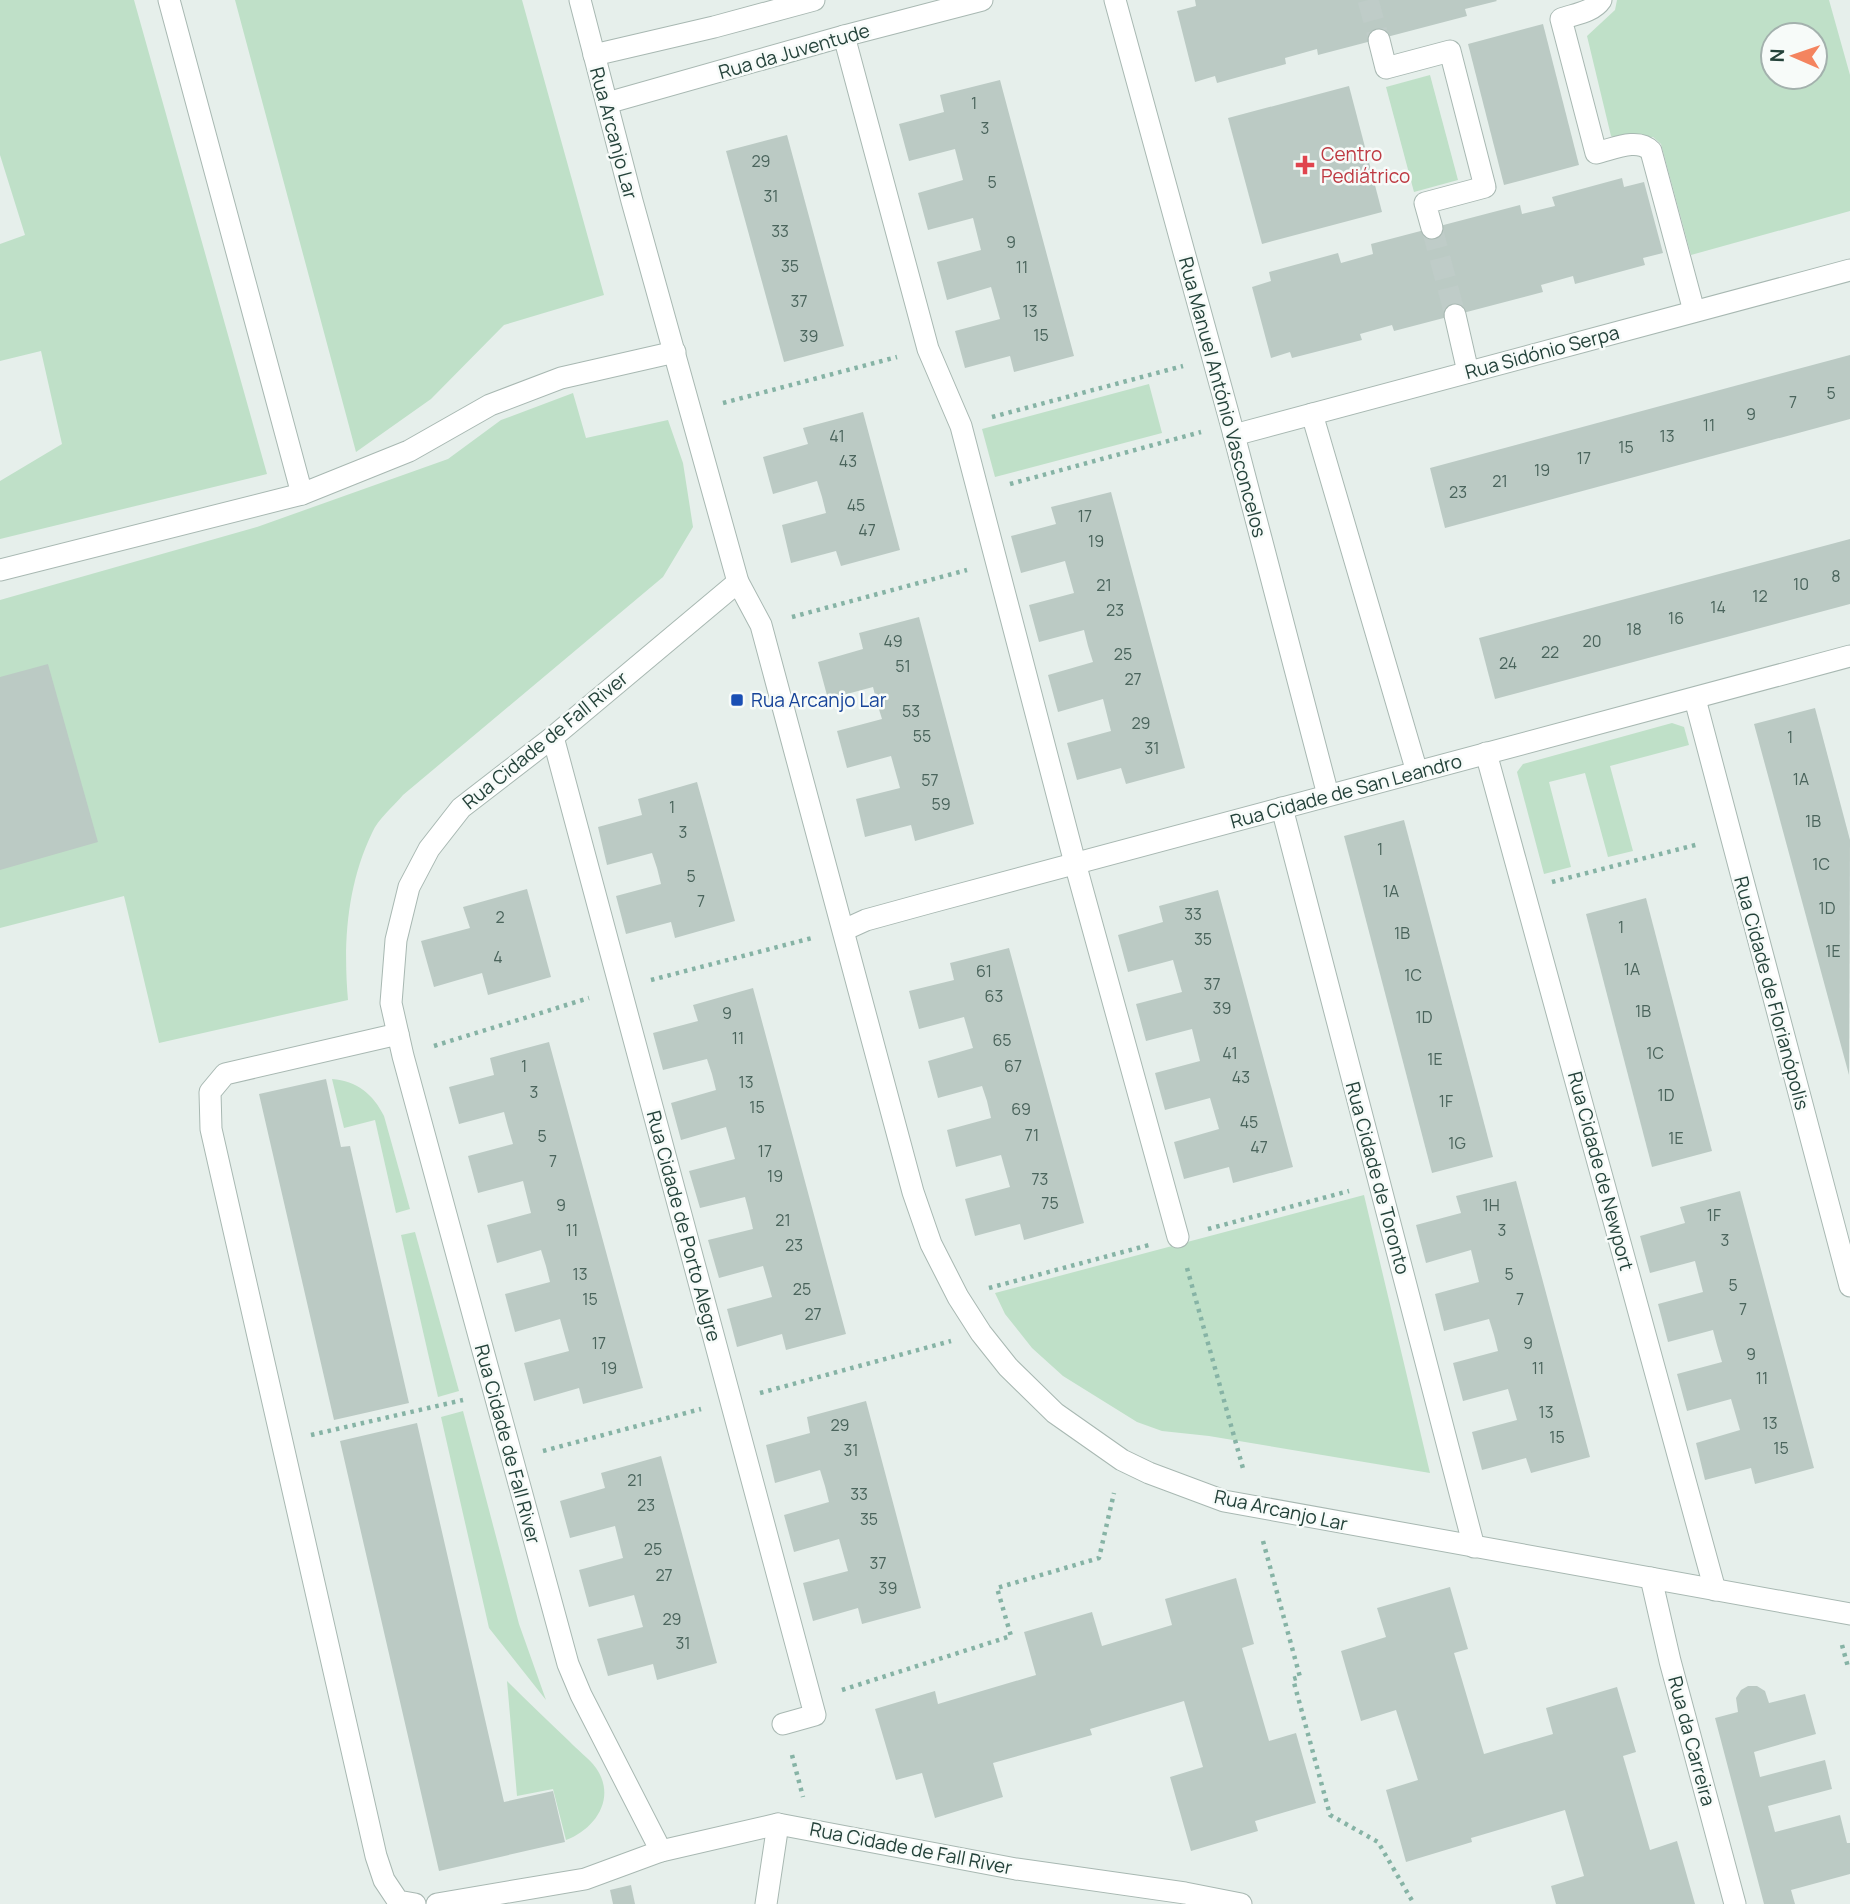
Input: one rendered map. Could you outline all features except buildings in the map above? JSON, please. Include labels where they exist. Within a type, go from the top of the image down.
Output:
[{"type":"street","points":[[169,0],[302,494]]},
{"type":"street","name":"Rua Arcanjo Lar","points":[[580,0],[738,582],[761,625],[914,1192],[931,1244],[958,1297],[981,1333],[1009,1367],[1055,1413],[1122,1460],[1224,1501],[1850,1614]]},
{"type":"street","points":[[594,55],[814,0]]},
{"type":"street","name":"Rua da Juventude","points":[[607,103],[982,0]]},
{"type":"street","name":"Rua Manuel António Vasconcelos","points":[[1115,0],[1233,429],[1328,795]]},
{"type":"street","points":[[1601,0],[1600,4],[1591,9],[1561,19],[1596,153],[1638,144],[1646,145],[1651,151],[1694,311]]},
{"type":"street","points":[[844,36],[928,349],[961,426],[1075,863],[1178,1237]]},
{"type":"street","points":[[1379,40],[1386,68],[1450,51],[1485,187],[1425,202],[1432,228]]},
{"type":"street","name":"Rua Sidónio Serpa","points":[[1233,429],[1312,414],[1850,270]]},
{"type":"street","points":[[1455,315],[1468,372]]},
{"type":"street","points":[[0,570],[302,494],[409,452],[490,405],[561,378],[674,352]]},
{"type":"street","points":[[1312,414],[1417,772]]},
{"type":"street","name":"Rua Cidade de Fall River","points":[[738,582],[553,737],[461,808],[429,849],[409,887],[396,940],[391,1003],[403,1056],[568,1664],[580,1695],[661,1851],[778,1824],[1016,1868],[1241,1904]]},
{"type":"street","name":"Rua Cidade de San Leandro","points":[[844,930],[866,920],[1075,863],[1850,656]]},
{"type":"street","name":"Rua Cidade de Florianópolis","points":[[1695,699],[1850,1286]]},
{"type":"street","name":"Rua Cidade de Porto Alegre","points":[[553,737],[815,1715],[783,1724]]},
{"type":"street","name":"Rua Cidade de Newport","points":[[1486,753],[1715,1590]]},
{"type":"street","name":"Rua Cidade de Toronto","points":[[1282,808],[1474,1547]]},
{"type":"street","points":[[398,1034],[225,1074],[210,1092],[211,1129],[376,1856],[384,1880],[398,1901],[415,1904]]},
{"type":"street","name":"Rua da Carreira","points":[[1651,1578],[1670,1661],[1735,1904]]},
{"type":"street","points":[[766,1904],[778,1824]]},
{"type":"street","points":[[437,1904],[585,1879],[661,1851]]},
{"type":"path","points":[[691,412],[928,349]]},
{"type":"path","points":[[961,426],[1212,358]]},
{"type":"path","points":[[979,492],[1233,429]]},
{"type":"path","points":[[761,625],[996,562]]},
{"type":"path","points":[[1524,890],[1731,836]]},
{"type":"path","points":[[403,1056],[620,989],[844,930]]},
{"type":"path","points":[[1178,1237],[1300,1676],[1293,1679],[1330,1815],[1377,1842],[1414,1904]]},
{"type":"path","points":[[512,1460],[981,1333]]},
{"type":"path","points":[[335,1430],[445,1404]]},
{"type":"path","points":[[870,1681],[1011,1636],[997,1588],[1099,1558],[1122,1460]]},
{"type":"green space","points":[[0,0],[134,0],[267,474],[0,539],[0,481],[62,444],[41,351],[0,361],[0,244],[25,235],[0,155]]},
{"type":"green space","points":[[235,0],[522,0],[604,295],[504,325],[431,399],[356,452]]},
{"type":"green space","points":[[1617,0],[1829,0],[1850,75],[1850,211],[1691,255],[1661,144],[1653,137],[1621,140],[1611,136],[1587,36],[1615,10]]},
{"type":"green space","points":[[1430,75],[1458,180],[1414,192],[1386,87]]},
{"type":"green space","points":[[1149,384],[1162,433],[995,477],[982,429]]},
{"type":"green space","points":[[573,393],[586,438],[668,420],[683,463],[693,527],[663,577],[403,795],[378,823],[364,853],[352,894],[346,957],[348,1000],[159,1043],[124,896],[0,928],[0,600],[257,527],[448,459],[501,420]]},
{"type":"green space","points":[[1672,723],[1684,727],[1689,745],[1610,766],[1633,851],[1608,857],[1585,773],[1549,782],[1571,867],[1544,874],[1517,772],[1523,764]]},
{"type":"green space","points":[[332,1079],[357,1086],[380,1108],[410,1209],[396,1213],[375,1120],[344,1128]]},
{"type":"green space","points":[[1364,1195],[1430,1473],[1209,1436],[1162,1431],[1137,1422],[1063,1376],[1032,1348],[1005,1314],[995,1293]]},
{"type":"green space","points":[[415,1232],[459,1391],[438,1397],[401,1235]]},
{"type":"green space","points":[[463,1411],[519,1624],[546,1700],[489,1628],[441,1417]]},
{"type":"green space","points":[[507,1681],[590,1761],[602,1779],[604,1790],[600,1811],[586,1828],[566,1840],[553,1789],[517,1796]]},
{"type":"tunnel","points":[[1368,0],[1379,40]]},
{"type":"tunnel","points":[[1432,228],[1455,315]]},
{"type":"place","name":"Centro Pediátrico","points":[[1305,165]]},
{"type":"place","name":"Rua Arcanjo Lar","points":[[737,700]]}]
